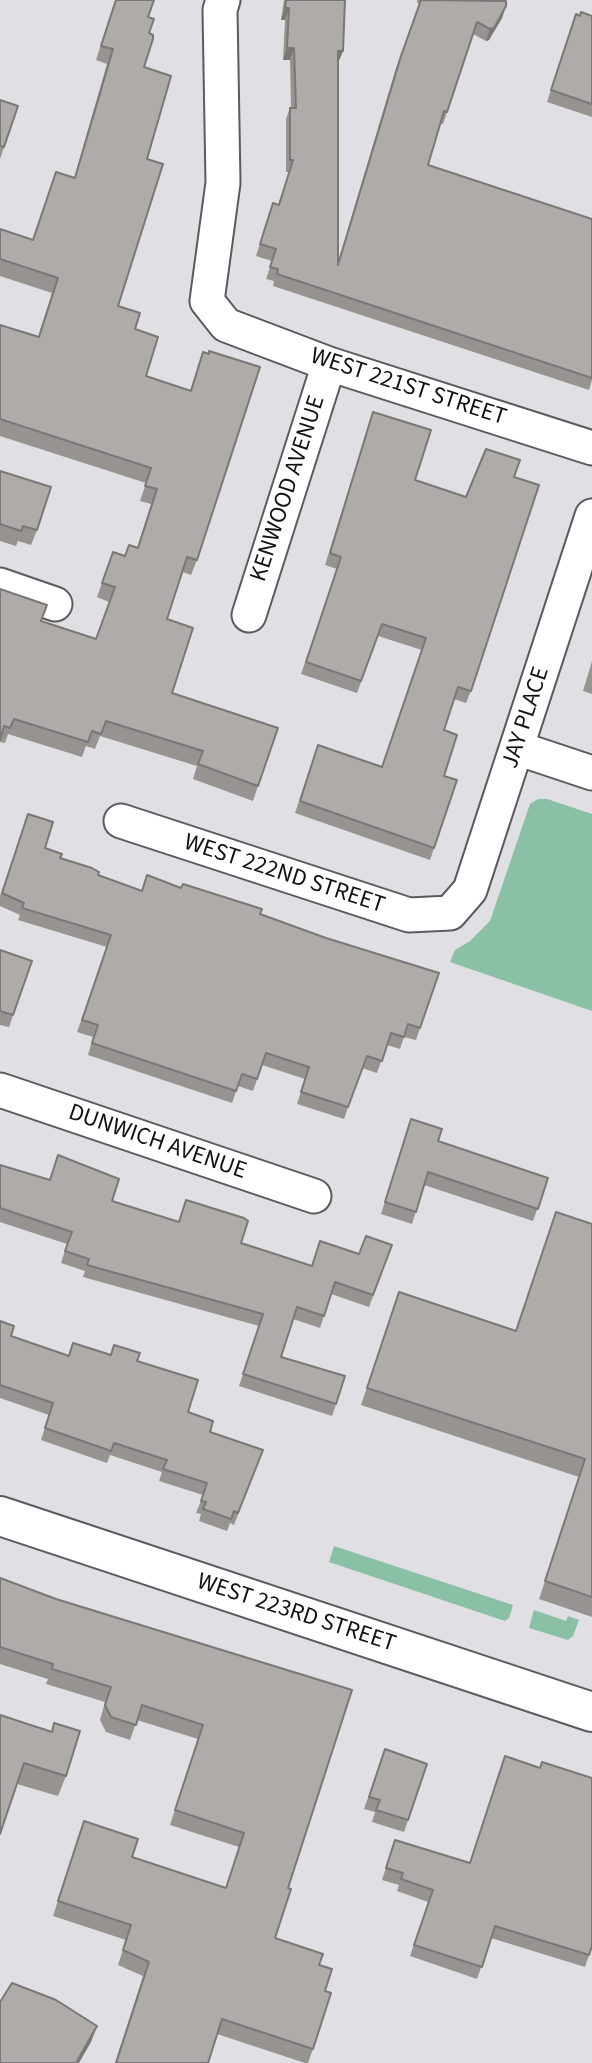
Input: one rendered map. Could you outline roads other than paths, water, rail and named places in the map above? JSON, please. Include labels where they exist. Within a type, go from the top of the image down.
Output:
[{"type":"main road","name":"WEST 223RD STREET","points":[[0,1516],[592,1712]]},
{"type":"street","name":"WEST 221ST STREET","points":[[223,0],[220,10],[223,183],[207,301],[226,326],[329,364],[592,448]]},
{"type":"street","name":"KENWOOD AVENUE","points":[[249,615],[329,364]]},
{"type":"street","name":"JAY PLACE","points":[[450,913],[470,890],[592,516]]},
{"type":"street","points":[[0,584],[55,604]]},
{"type":"street","points":[[517,748],[592,774]]},
{"type":"street","name":"WEST 222ND STREET","points":[[121,821],[409,915],[450,913]]},
{"type":"street","name":"DUNWICH AVENUE","points":[[0,1090],[314,1196]]}]
